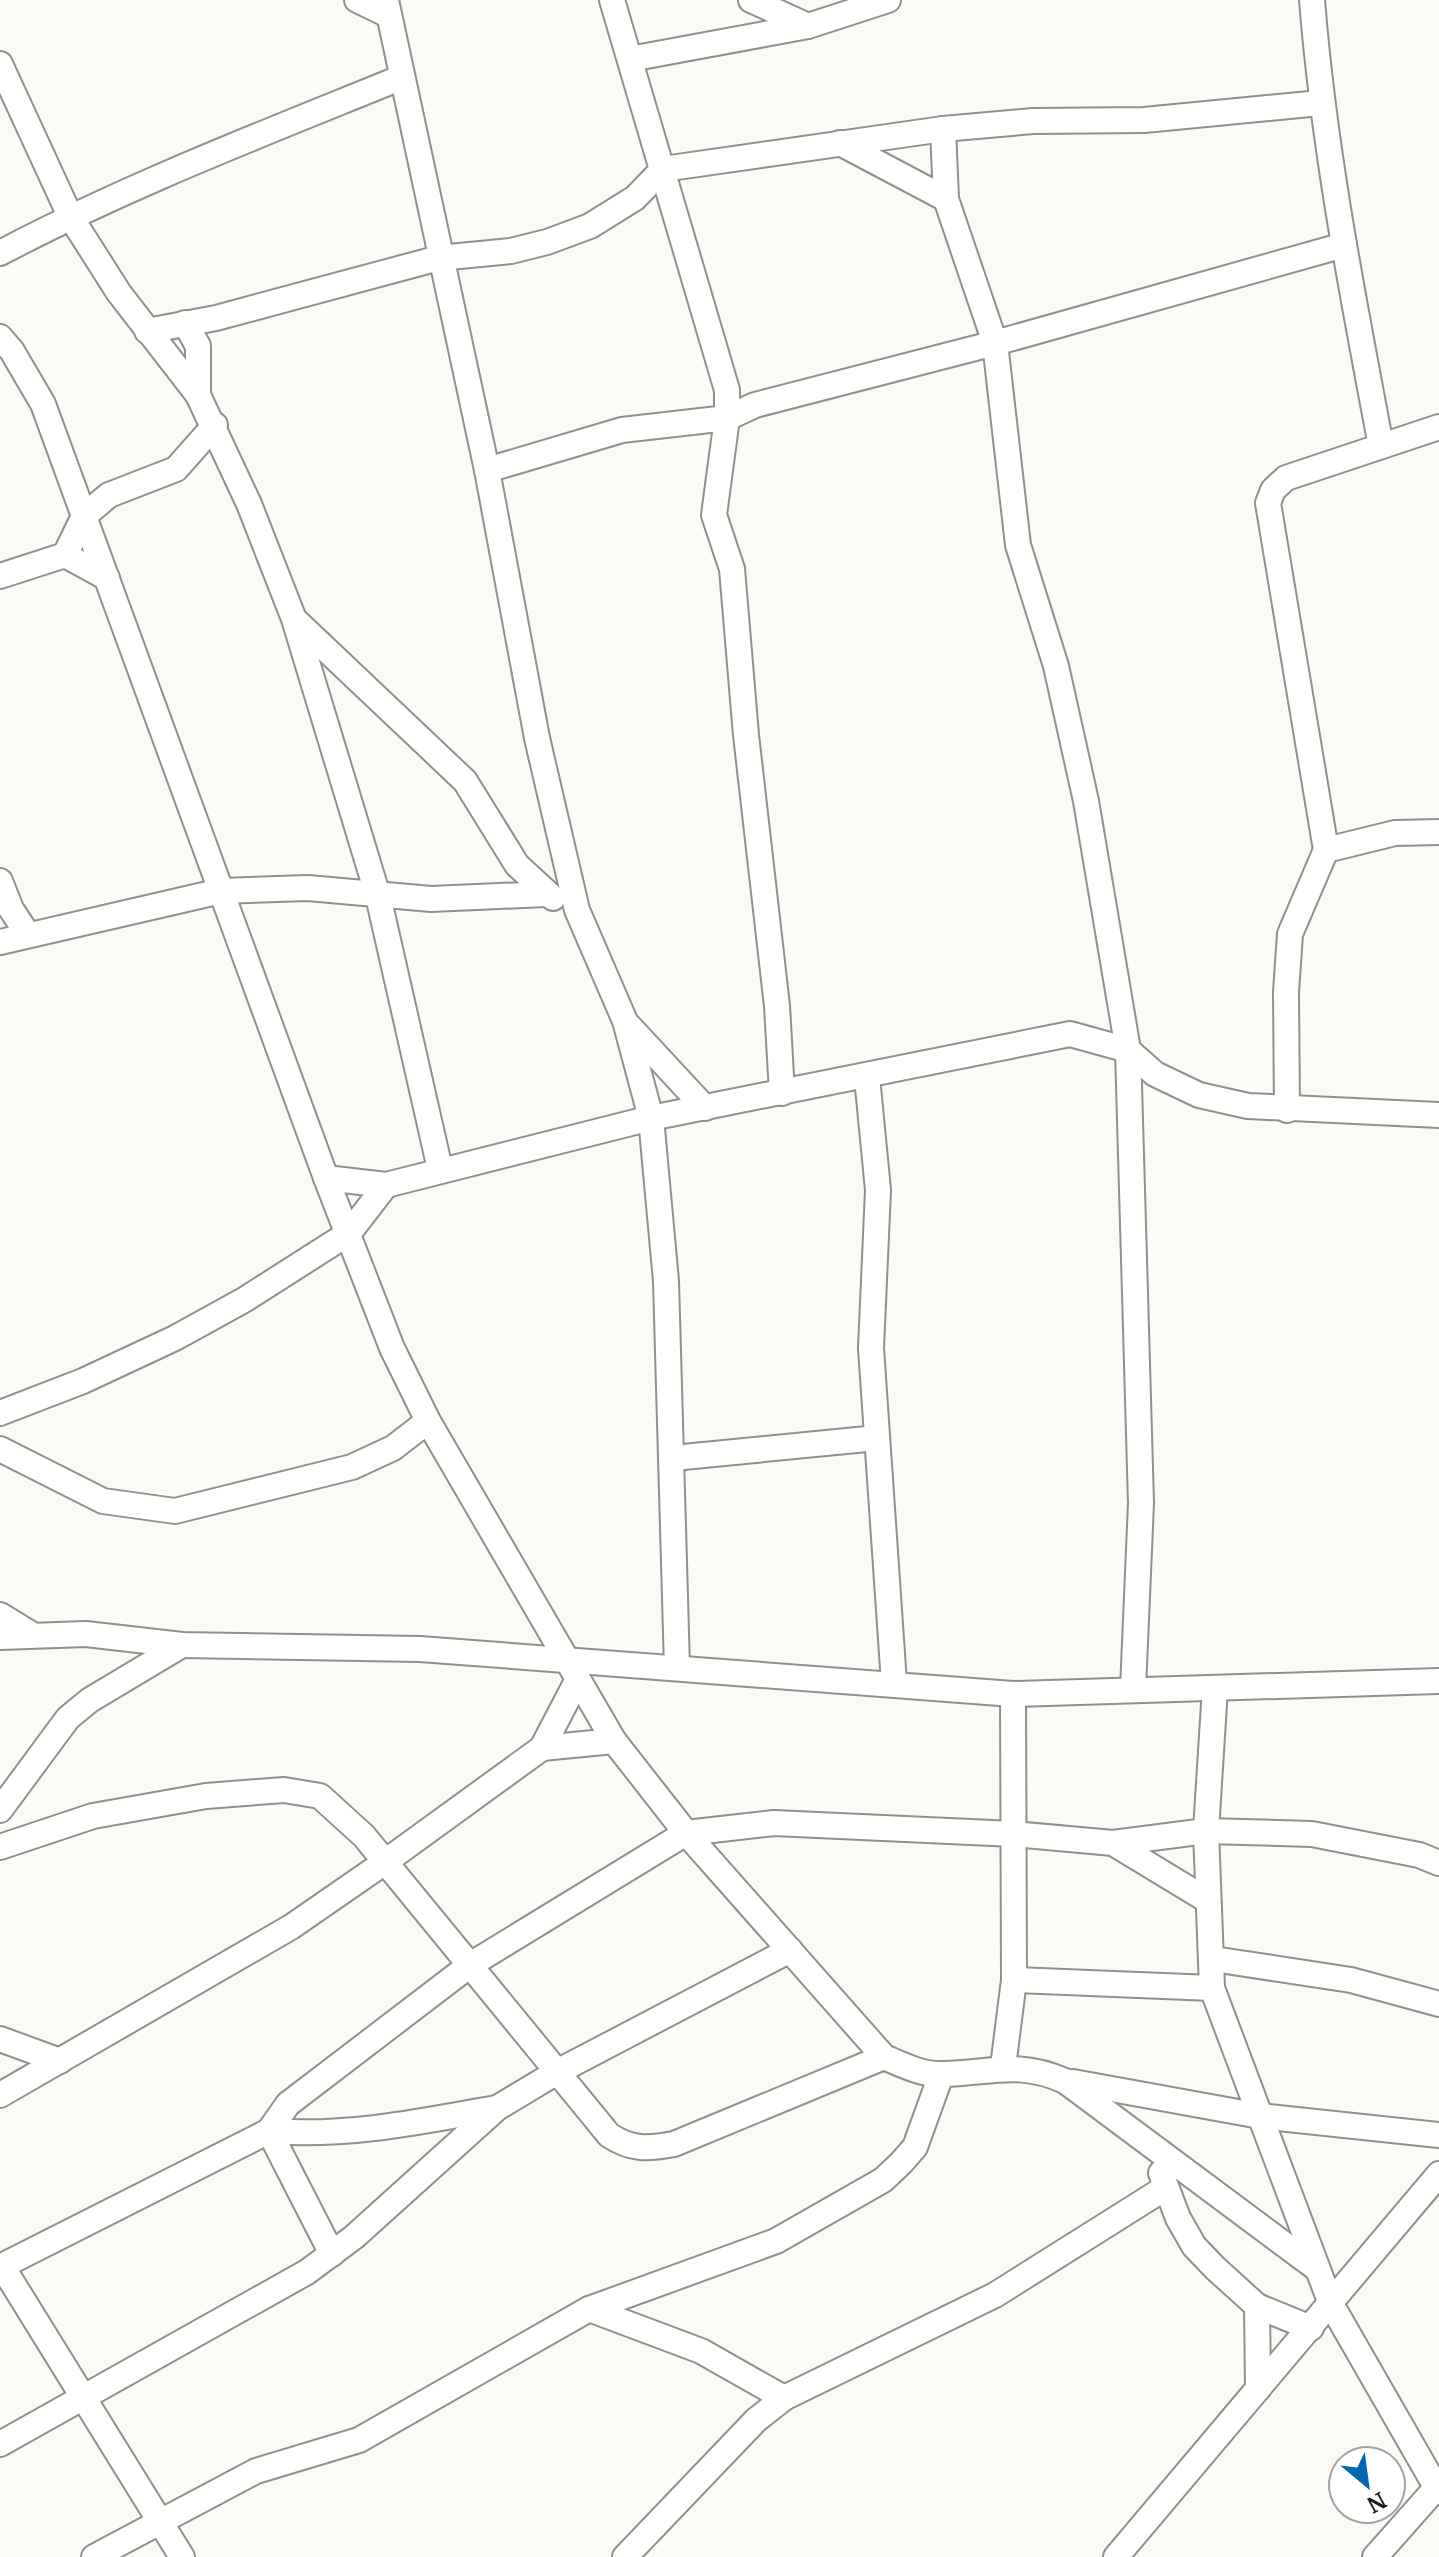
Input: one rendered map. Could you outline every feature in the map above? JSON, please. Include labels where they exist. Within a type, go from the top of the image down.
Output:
[{"type":"street","points":[[357,0],[387,8],[487,470],[537,738],[577,910],[625,1021],[651,1118],[666,1281],[677,1668]]},
{"type":"street","points":[[612,0],[727,390],[727,418],[714,515],[732,569],[746,735],[777,1006],[782,1093]]},
{"type":"street","points":[[742,0],[753,37]]},
{"type":"street","points":[[751,0],[808,26]]},
{"type":"street","points":[[630,59],[808,26],[888,0]]},
{"type":"street","points":[[1312,0],[1320,103],[1381,446]]},
{"type":"street","points":[[0,64],[70,216],[147,331],[198,395],[215,425],[294,619],[378,896],[440,1169]]},
{"type":"street","points":[[0,253],[70,216],[400,78]]},
{"type":"street","points":[[147,331],[216,318],[439,258],[511,251],[590,226],[635,198],[663,169],[943,129],[1033,121],[1144,120],[1320,103]]},
{"type":"street","points":[[943,129],[946,199],[995,343],[1018,545],[1056,666],[1086,801],[1128,1050],[1141,1503],[1133,1689]]},
{"type":"street","points":[[840,143],[946,199]]},
{"type":"street","points":[[487,470],[622,430],[727,418],[755,405],[995,343],[1344,245]]},
{"type":"street","points":[[198,346],[216,318]]},
{"type":"street","points":[[185,323],[198,346],[198,395]]},
{"type":"street","points":[[0,337],[43,404],[326,1178],[392,1348],[428,1421],[614,1741],[686,1833],[884,2057],[917,2071],[941,2075],[1028,2067],[1065,2081],[1260,2116],[1439,2135]]},
{"type":"street","points":[[727,390],[755,405]]},
{"type":"street","points":[[0,576],[65,555],[84,516],[109,495],[176,469],[215,425]]},
{"type":"street","points":[[1287,1110],[1286,992],[1290,934],[1326,850],[1268,503],[1273,490],[1286,478],[1439,427]]},
{"type":"street","points":[[65,555],[107,578]]},
{"type":"street","points":[[294,619],[465,781],[517,865],[546,894],[577,910]]},
{"type":"street","points":[[1326,850],[1395,833],[1439,832]]},
{"type":"street","points":[[0,881],[11,909],[28,935]]},
{"type":"street","points":[[0,942],[221,891],[308,888],[378,896],[468,899],[546,894]]},
{"type":"street","points":[[625,1021],[705,1108]]},
{"type":"street","points":[[326,1178],[386,1185],[651,1118],[1070,1034],[1128,1050],[1155,1074],[1199,1095],[1287,1110],[1439,1115]]},
{"type":"street","points":[[867,1077],[878,1190],[871,1348],[894,1683]]},
{"type":"street","points":[[0,1413],[83,1381],[175,1338],[244,1300],[349,1233],[386,1185]]},
{"type":"street","points":[[0,1449],[103,1501],[175,1511],[352,1467],[393,1448],[428,1421]]},
{"type":"street","points":[[673,1458],[877,1438]]},
{"type":"street","points":[[0,1615],[31,1634]]},
{"type":"street","points":[[0,1637],[86,1634],[182,1645],[420,1649],[572,1670],[677,1668],[1013,1694],[1439,1681]]},
{"type":"street","points":[[0,1810],[68,1718],[90,1700],[182,1645]]},
{"type":"street","points":[[542,1748],[572,1670]]},
{"type":"street","points":[[1215,1688],[1206,1831],[1212,1988],[1331,2304],[1438,2489],[1375,2557]]},
{"type":"street","points":[[1003,2067],[1014,1980],[1013,1694]]},
{"type":"street","points":[[0,2095],[265,1943],[385,1862],[542,1748],[614,1741]]},
{"type":"street","points":[[0,1847],[93,1816],[206,1796],[284,1790],[320,1796],[364,1836],[609,2135],[625,2146],[649,2149],[674,2144],[884,2057]]},
{"type":"street","points":[[182,2557],[1,2266],[269,2131],[288,2104],[470,1965],[686,1833],[774,1823],[1014,1834],[1113,1843],[1206,1831],[1312,1834],[1419,1855],[1439,1863]]},
{"type":"street","points":[[364,1836],[407,1846]]},
{"type":"street","points":[[1113,1843],[1207,1900]]},
{"type":"street","points":[[0,2444],[332,2254],[497,2108],[557,2072],[790,1950]]},
{"type":"street","points":[[1213,1959],[1351,1980],[1439,2004]]},
{"type":"street","points":[[1014,1980],[1212,1988]]},
{"type":"street","points":[[0,2039],[60,2061]]},
{"type":"street","points":[[94,2557],[256,2471],[359,2440],[589,2309],[776,2241],[883,2180],[915,2147],[941,2075]]},
{"type":"street","points":[[1065,2081],[1316,2268]]},
{"type":"street","points":[[269,2131],[319,2135],[374,2130],[497,2108]]},
{"type":"street","points":[[269,2131],[332,2254]]},
{"type":"street","points":[[1155,2147],[1165,2188],[1194,2246],[1257,2306],[1311,2328]]},
{"type":"street","points":[[1116,2557],[1439,2174]]},
{"type":"street","points":[[625,2557],[756,2420],[784,2398],[995,2295],[1165,2188]]},
{"type":"street","points":[[1257,2306],[1258,2389]]},
{"type":"street","points":[[589,2309],[701,2351],[784,2398]]}]
